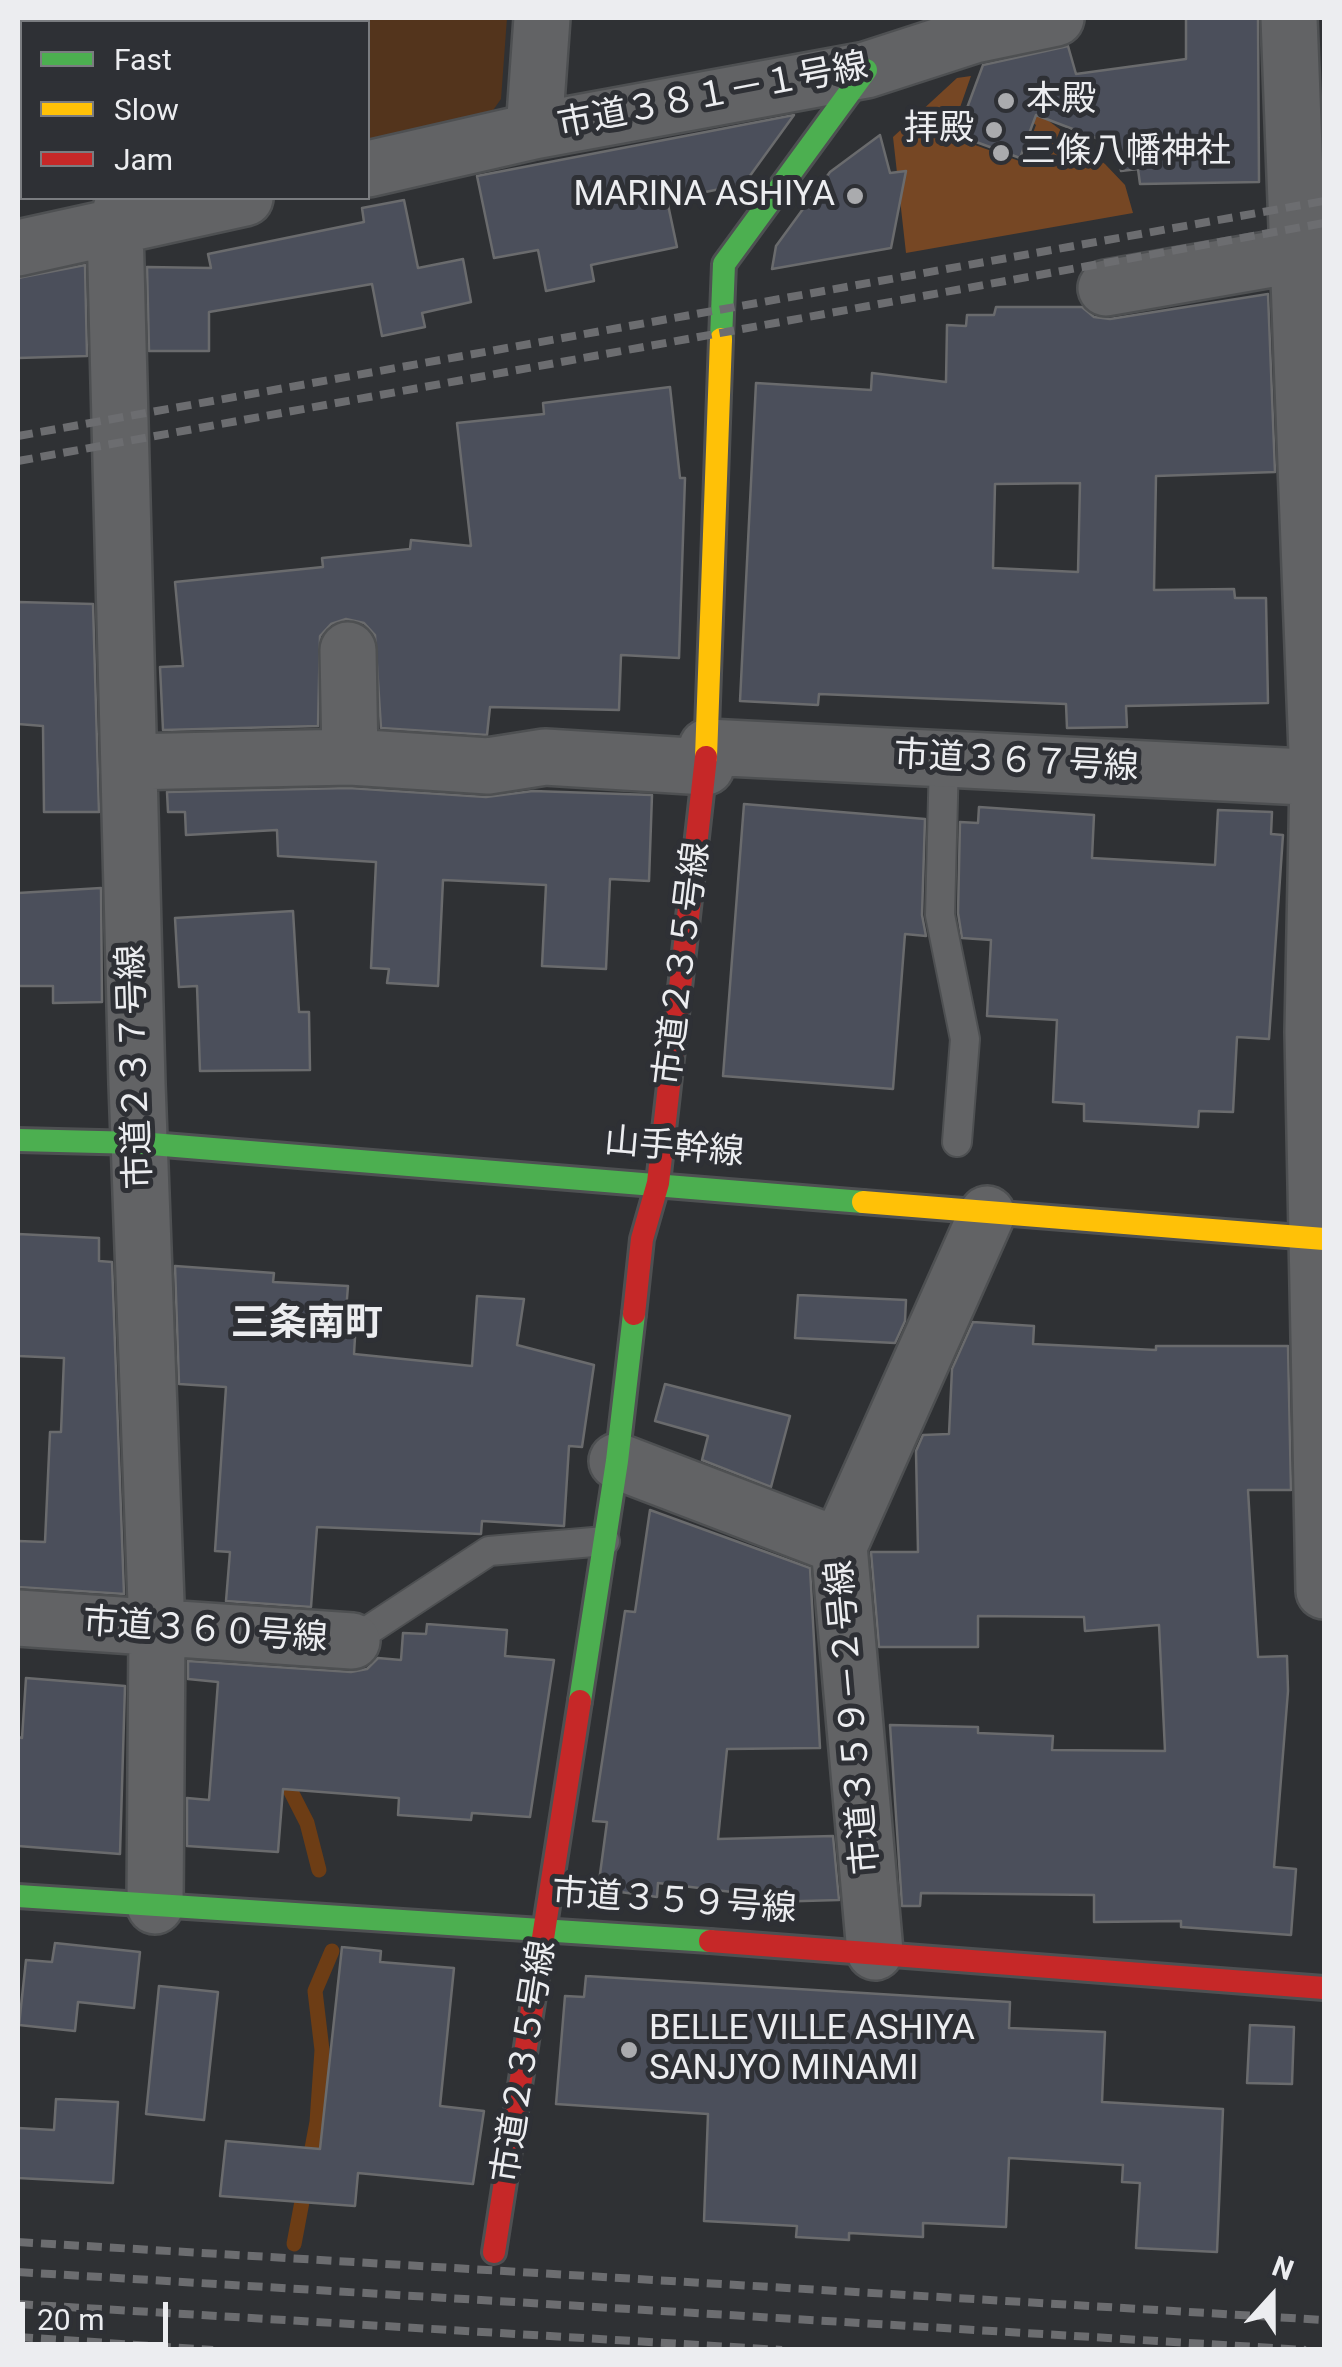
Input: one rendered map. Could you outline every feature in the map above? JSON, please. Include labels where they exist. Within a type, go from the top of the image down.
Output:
[{"type":"street","points":[[534,131],[542,18]]},
{"type":"street","name":"市道３８１－１号線","points":[[370,169],[534,131],[866,70],[976,26],[1056,18]]},
{"type":"street","points":[[1289,18],[1312,252],[1321,778],[1324,1591]]},
{"type":"street","name":"市道２３５号線","points":[[494,2252],[617,1461],[642,1239],[658,1182],[706,757],[724,264],[866,70]]},
{"type":"street","points":[[18,248],[120,212],[226,200]]},
{"type":"street","name":"市道２３７号線","points":[[120,212],[129,762],[157,1630],[155,1906]]},
{"type":"street","points":[[1106,288],[1312,252]]},
{"type":"street","points":[[348,650],[350,757]]},
{"type":"street","name":"市道３６７号線","points":[[129,762],[350,757],[488,766],[545,757],[944,759],[1321,778]]},
{"type":"street","name":"山手幹線","points":[[18,1140],[139,1143],[658,1182],[987,1214],[1322,1238]]},
{"type":"street","name":"市道３５９－２号線","points":[[876,1952],[840,1546],[987,1214]]},
{"type":"street","points":[[617,1461],[840,1546]]},
{"type":"street","name":"市道３６０号線","points":[[18,1618],[352,1642]]},
{"type":"street","name":"市道３５９号線","points":[[18,1896],[547,1928],[1324,1988]]},
{"type":"lane","points":[[944,759],[940,915],[965,1039],[957,1142]]},
{"type":"lane","name":"市道３６０号線","points":[[352,1642],[489,1550],[605,1541]]},
{"type":"shaded area","points":[[507,18],[501,99],[486,120],[370,148],[370,20],[129,20]]},
{"type":"shaded area","name":"三條八幡神社","points":[[971,76],[950,136],[1022,162],[1036,125],[1024,116],[1028,105],[1105,164],[1125,185],[1133,213],[906,253],[893,137],[957,78]]},
{"type":"building","points":[[1186,18],[1258,18],[1259,182],[1140,184],[1138,169],[1121,171],[1117,146],[1036,115],[1020,158],[957,135],[983,65],[1068,46],[1076,74],[1186,59]]},
{"type":"building","points":[[794,115],[744,184],[667,200],[677,247],[591,265],[594,281],[546,291],[538,250],[494,258],[477,176]]},
{"type":"building","name":"MARINA ASHIYA","points":[[880,135],[890,173],[906,171],[891,248],[772,269],[776,246],[830,172]]},
{"type":"building","points":[[404,200],[418,268],[463,259],[471,302],[422,313],[425,327],[382,336],[372,284],[209,312],[209,351],[149,351],[147,267],[211,268],[208,254],[364,222],[362,208]]},
{"type":"building","points":[[85,265],[87,356],[18,358],[18,278]]},
{"type":"building","points":[[1268,294],[1275,472],[1156,476],[1154,590],[1234,589],[1235,598],[1266,598],[1268,703],[1126,706],[1127,727],[1067,728],[1066,704],[819,694],[818,705],[740,701],[756,383],[871,390],[872,373],[946,382],[947,325],[966,326],[967,315],[994,315],[996,307],[1082,307],[1094,317],[1110,319]],"holes":[[[1080,483],[1078,572],[993,568],[995,484]]]},
{"type":"building","points":[[670,387],[680,478],[685,478],[679,658],[621,655],[619,710],[490,707],[487,735],[381,728],[375,635],[364,623],[346,619],[331,624],[320,636],[318,726],[163,730],[160,667],[183,666],[175,582],[323,567],[322,558],[410,549],[411,540],[471,546],[457,423],[544,414],[543,403]]},
{"type":"building","points":[[18,602],[93,604],[99,812],[44,812],[43,726],[18,724]]},
{"type":"building","points":[[349,788],[486,797],[533,791],[652,795],[649,881],[610,879],[606,969],[542,966],[546,885],[443,880],[438,986],[387,983],[389,969],[371,968],[376,862],[278,856],[277,830],[186,835],[185,812],[168,812],[167,792]]},
{"type":"building","points":[[744,804],[925,819],[922,915],[926,936],[905,934],[893,1089],[723,1076]]},
{"type":"building","points":[[979,807],[1094,815],[1092,858],[1215,865],[1218,810],[1272,812],[1271,834],[1283,835],[1269,1039],[1237,1037],[1233,1112],[1199,1111],[1198,1127],[1084,1121],[1084,1104],[1053,1102],[1057,1020],[987,1016],[991,940],[962,938],[958,913],[960,822],[978,823]]},
{"type":"building","points":[[101,888],[102,1002],[53,1003],[53,986],[18,986],[18,893]]},
{"type":"building","points":[[293,911],[299,1012],[309,1012],[310,1070],[200,1071],[197,986],[179,987],[175,918]]},
{"type":"building","points":[[18,1234],[99,1238],[99,1261],[112,1262],[124,1594],[18,1587],[18,1541],[45,1542],[50,1432],[61,1432],[64,1358],[18,1356]]},
{"type":"building","points":[[175,1266],[274,1273],[273,1282],[348,1286],[344,1336],[355,1337],[354,1354],[472,1366],[477,1296],[524,1299],[517,1345],[594,1365],[582,1447],[569,1446],[564,1526],[482,1521],[481,1534],[317,1527],[311,1607],[226,1601],[230,1552],[215,1551],[226,1387],[179,1384]]},
{"type":"building","points":[[798,1295],[906,1300],[905,1321],[895,1343],[795,1338]]},
{"type":"building","points":[[973,1322],[1034,1326],[1033,1344],[1156,1350],[1156,1346],[1288,1346],[1291,1490],[1248,1490],[1258,1657],[1287,1656],[1288,1691],[1274,1867],[1296,1869],[1291,1935],[1181,1927],[1181,1921],[1094,1922],[1094,1895],[921,1893],[920,1906],[902,1906],[890,1725],[978,1727],[978,1733],[1053,1736],[1052,1750],[1165,1751],[1159,1625],[1085,1631],[1084,1617],[978,1616],[978,1647],[879,1647],[871,1552],[918,1552],[916,1451],[923,1435],[949,1434],[952,1369]]},
{"type":"building","points":[[665,1384],[790,1416],[771,1487],[702,1460],[708,1436],[655,1421]]},
{"type":"building","points":[[650,1510],[810,1568],[820,1748],[727,1749],[718,1839],[833,1836],[839,1900],[733,1903],[732,1892],[658,1883],[657,1897],[598,1889],[607,1822],[593,1821],[625,1611],[635,1612]]},
{"type":"building","points":[[427,1624],[507,1630],[505,1656],[554,1660],[530,1817],[472,1813],[471,1820],[398,1815],[399,1798],[283,1789],[278,1852],[187,1846],[187,1798],[209,1800],[218,1682],[188,1679],[188,1661],[351,1672],[367,1669],[378,1658],[401,1660],[403,1633],[426,1634]]},
{"type":"building","points":[[26,1678],[125,1686],[120,1854],[18,1846],[18,1737],[22,1738]]},
{"type":"building","points":[[55,1943],[140,1952],[134,2008],[78,2002],[75,2031],[19,2025],[26,1960],[52,1962]]},
{"type":"building","points":[[342,1947],[381,1951],[380,1962],[454,1968],[440,2106],[484,2111],[473,2184],[358,2173],[355,2206],[220,2196],[226,2141],[320,2149]]},
{"type":"building","points":[[586,1976],[1010,2002],[1009,2028],[1105,2032],[1102,2102],[1223,2109],[1217,2252],[1136,2248],[1140,2183],[1122,2182],[1123,2165],[1009,2158],[1006,2227],[923,2223],[923,2237],[849,2233],[849,2240],[796,2237],[797,2226],[704,2221],[708,2114],[556,2104],[565,1996],[584,1997]]},
{"type":"building","points":[[159,1986],[218,1992],[204,2120],[146,2114]]},
{"type":"building","points":[[1250,2025],[1294,2027],[1292,2084],[1247,2083]]},
{"type":"building","points":[[56,2099],[118,2102],[113,2183],[18,2178],[18,2128],[54,2130]]},
{"type":"waterway","points":[[282,1774],[307,1823],[319,1870]]},
{"type":"waterway","points":[[294,2244],[317,2122],[322,2050],[315,1991],[332,1951]]},
{"type":"railway","points":[[18,436],[1324,201]]},
{"type":"railway","points":[[18,461],[1324,223]]},
{"type":"railway","points":[[18,2242],[1324,2320]]},
{"type":"railway","points":[[18,2272],[1306,2350]]},
{"type":"railway","points":[[18,2304],[782,2350]]},
{"type":"railway","points":[[18,2337],[213,2350]]},
{"type":"traffic: fast","points":[[721,339],[724,264],[866,70]]},
{"type":"traffic: fast","points":[[18,1140],[139,1143],[863,1202]]},
{"type":"traffic: fast","points":[[580,1701],[617,1461],[634,1314]]},
{"type":"traffic: fast","points":[[18,1896],[710,1941]]},
{"type":"traffic: slow","points":[[706,757],[721,339]]},
{"type":"traffic: slow","points":[[863,1202],[1324,1239]]},
{"type":"traffic: jam","points":[[634,1314],[642,1239],[658,1183],[706,757]]},
{"type":"traffic: jam","points":[[494,2252],[580,1701]]},
{"type":"traffic: jam","points":[[710,1941],[1324,1988]]},
{"type":"place","name":"本殿","points":[[1006,101]]},
{"type":"place","name":"拝殿","points":[[994,130]]},
{"type":"place","name":"三條八幡神社","points":[[1001,153]]},
{"type":"place","name":"MARINA ASHIYA","points":[[855,196]]},
{"type":"place","name":"BELLE VILLE ASHIYA SANJYO MINAMI","points":[[629,2050]]},
{"type":"district","name":"三条南町","points":[[307,1325]]}]
